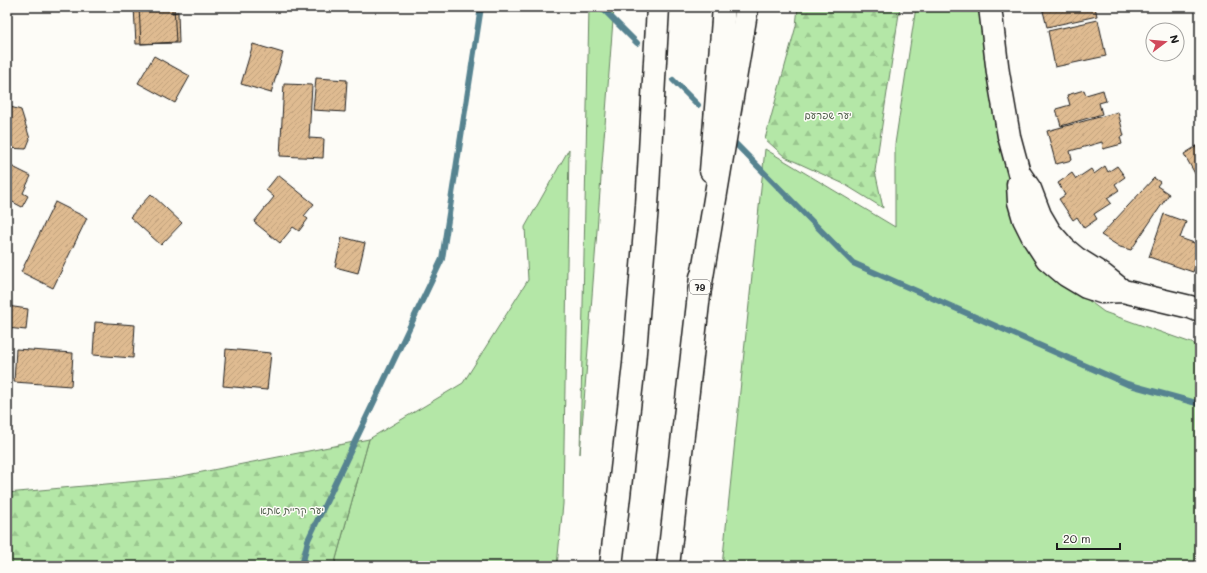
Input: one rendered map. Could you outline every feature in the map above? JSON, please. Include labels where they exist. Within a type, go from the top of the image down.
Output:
[{"type":"main road","points":[[611,566],[634,364],[647,206],[658,7]]},
{"type":"main road","name":"79","points":[[668,566],[699,295],[712,163],[724,7]]},
{"type":"main road","points":[[699,295],[747,7]]},
{"type":"main road","points":[[990,7],[998,74],[1009,136],[1019,173],[1030,189],[1040,215],[1050,232],[1064,248],[1076,258],[1103,275],[1123,291],[1190,306],[1200,311]]},
{"type":"green space","points":[[589,7],[614,7],[580,454]]},
{"type":"green space","name":"יער שפרעם","points":[[798,7],[900,7],[875,171],[883,208],[844,184],[785,157],[765,139],[796,26]]},
{"type":"green space","points":[[916,7],[978,7],[994,109],[1033,259],[1104,312],[1200,346],[1200,566],[722,566],[765,149],[895,227],[895,144]]},
{"type":"green space","points":[[569,149],[563,504],[557,566],[334,566],[369,439],[463,383],[528,280],[525,227]]},
{"type":"green space","name":"יער קריית אתא","points":[[369,439],[334,566],[7,566],[7,493],[172,478]]},
{"type":"building","points":[[134,7],[172,7],[172,13],[178,12],[179,43],[136,44]]},
{"type":"building","points":[[139,7],[174,7],[176,42],[141,44]]},
{"type":"building","points":[[1042,7],[1095,7],[1097,16],[1047,27]]},
{"type":"building","points":[[1098,20],[1106,56],[1055,67],[1048,31]]},
{"type":"building","points":[[253,44],[283,53],[271,93],[241,84]]},
{"type":"building","points":[[154,56],[190,76],[175,103],[138,83]]},
{"type":"building","points":[[316,78],[347,80],[345,112],[313,110]]},
{"type":"building","points":[[284,84],[312,85],[309,138],[324,139],[323,158],[280,156]]},
{"type":"building","points":[[1084,90],[1086,95],[1103,90],[1106,101],[1099,103],[1102,114],[1061,126],[1056,109],[1070,105],[1067,95]]},
{"type":"building","points":[[7,106],[21,110],[30,139],[26,149],[7,148]]},
{"type":"building","points":[[1118,112],[1124,136],[1120,137],[1122,144],[1103,149],[1102,142],[1070,151],[1072,160],[1056,164],[1047,131]]},
{"type":"building","points":[[1200,144],[1200,178],[1198,179],[1184,154]]},
{"type":"building","points":[[11,166],[31,176],[23,193],[28,196],[22,207],[7,199],[7,194],[10,189],[7,187],[7,174]]},
{"type":"building","points":[[1105,166],[1108,172],[1117,166],[1125,177],[1115,184],[1119,190],[1107,198],[1111,203],[1094,214],[1097,219],[1084,228],[1077,217],[1073,220],[1059,199],[1065,195],[1058,183],[1072,173],[1076,179],[1091,169],[1094,174]]},
{"type":"building","points":[[278,175],[314,204],[304,216],[308,219],[299,231],[293,227],[280,243],[254,222],[274,197],[266,190]]},
{"type":"building","points":[[1154,178],[1160,182],[1157,186],[1169,194],[1131,250],[1120,247],[1101,235]]},
{"type":"building","points":[[151,194],[182,223],[161,245],[130,217]]},
{"type":"building","points":[[55,202],[87,218],[53,288],[21,272]]},
{"type":"building","points":[[1164,214],[1186,222],[1180,238],[1200,245],[1200,251],[1193,272],[1149,257]]},
{"type":"building","points":[[342,237],[365,243],[358,273],[335,267]]},
{"type":"building","points":[[7,306],[28,309],[26,330],[7,328]]},
{"type":"building","points":[[95,322],[135,325],[133,358],[93,355]]},
{"type":"building","points":[[16,349],[73,353],[71,386],[14,382]]},
{"type":"building","points":[[226,349],[271,353],[267,390],[223,386]]},
{"type":"waterway","points":[[302,566],[308,540],[442,259],[481,7]]},
{"type":"waterway","points":[[601,7],[637,43]]},
{"type":"waterway","points":[[673,80],[698,105]]},
{"type":"waterway","points":[[732,140],[853,263],[1127,384],[1200,404]]}]
